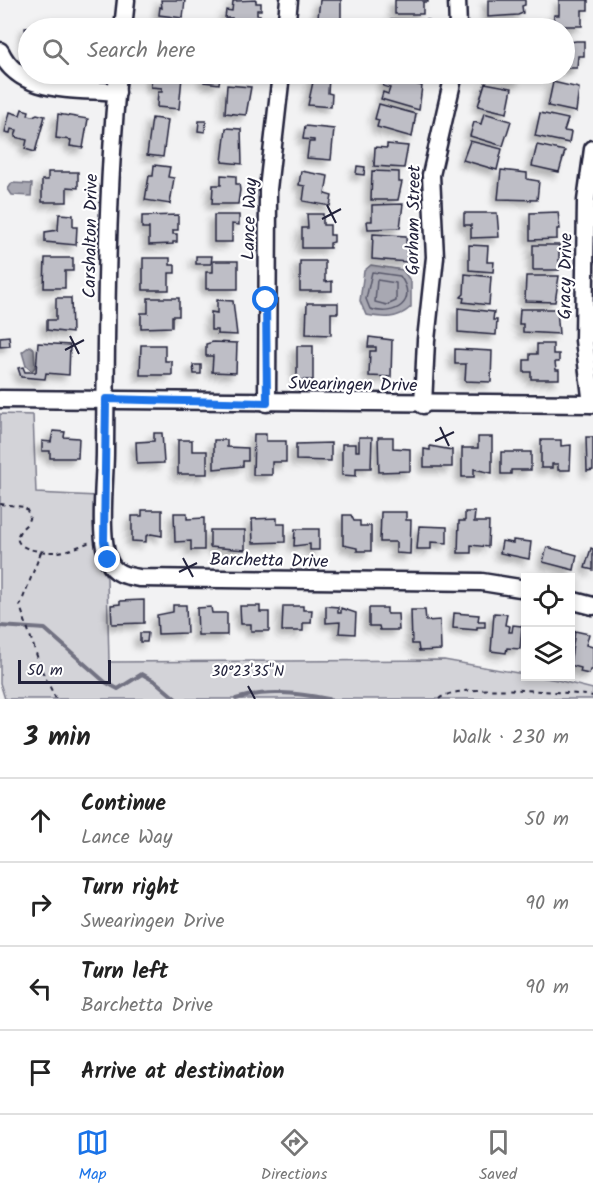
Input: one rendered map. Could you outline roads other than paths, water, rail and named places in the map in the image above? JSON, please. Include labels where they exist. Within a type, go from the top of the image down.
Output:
[{"type":"street","points":[[124,18],[126,0]]},
{"type":"street","points":[[287,18],[289,0]]},
{"type":"street","points":[[457,0],[458,18]]},
{"type":"street","points":[[0,51],[10,68],[18,74]]},
{"type":"street","points":[[51,84],[117,92]]},
{"type":"street","name":"Carshalton Drive","points":[[106,399],[110,180],[117,84]]},
{"type":"street","name":"Lance Way","points":[[267,403],[268,189],[280,84]]},
{"type":"street","name":"Gorham Street","points":[[423,405],[426,340],[435,257],[430,175],[452,84]]},
{"type":"street","name":"Gracy Drive","points":[[592,404],[584,340],[586,201],[593,149]]},
{"type":"street","name":"Swearingen Drive","points":[[2,400],[106,399],[423,405],[592,404]]},
{"type":"street","name":"Barchetta Drive","points":[[106,399],[104,541],[112,567],[125,576],[482,582],[521,588]]},
{"type":"street","points":[[575,601],[593,606]]},
{"type":"water","points":[[12,183],[32,184],[31,196],[12,195],[8,189]]},
{"type":"water","points":[[371,265],[403,270],[411,282],[411,307],[401,314],[390,317],[366,315],[360,301],[364,271]]},
{"type":"water","points":[[30,346],[34,349],[35,367],[32,371],[26,366],[22,352]]},
{"type":"waterway","points":[[0,626],[45,629],[105,682],[118,689],[142,674],[156,682],[176,699]]},
{"type":"waterway","points":[[236,699],[259,694],[282,693],[328,699]]}]
